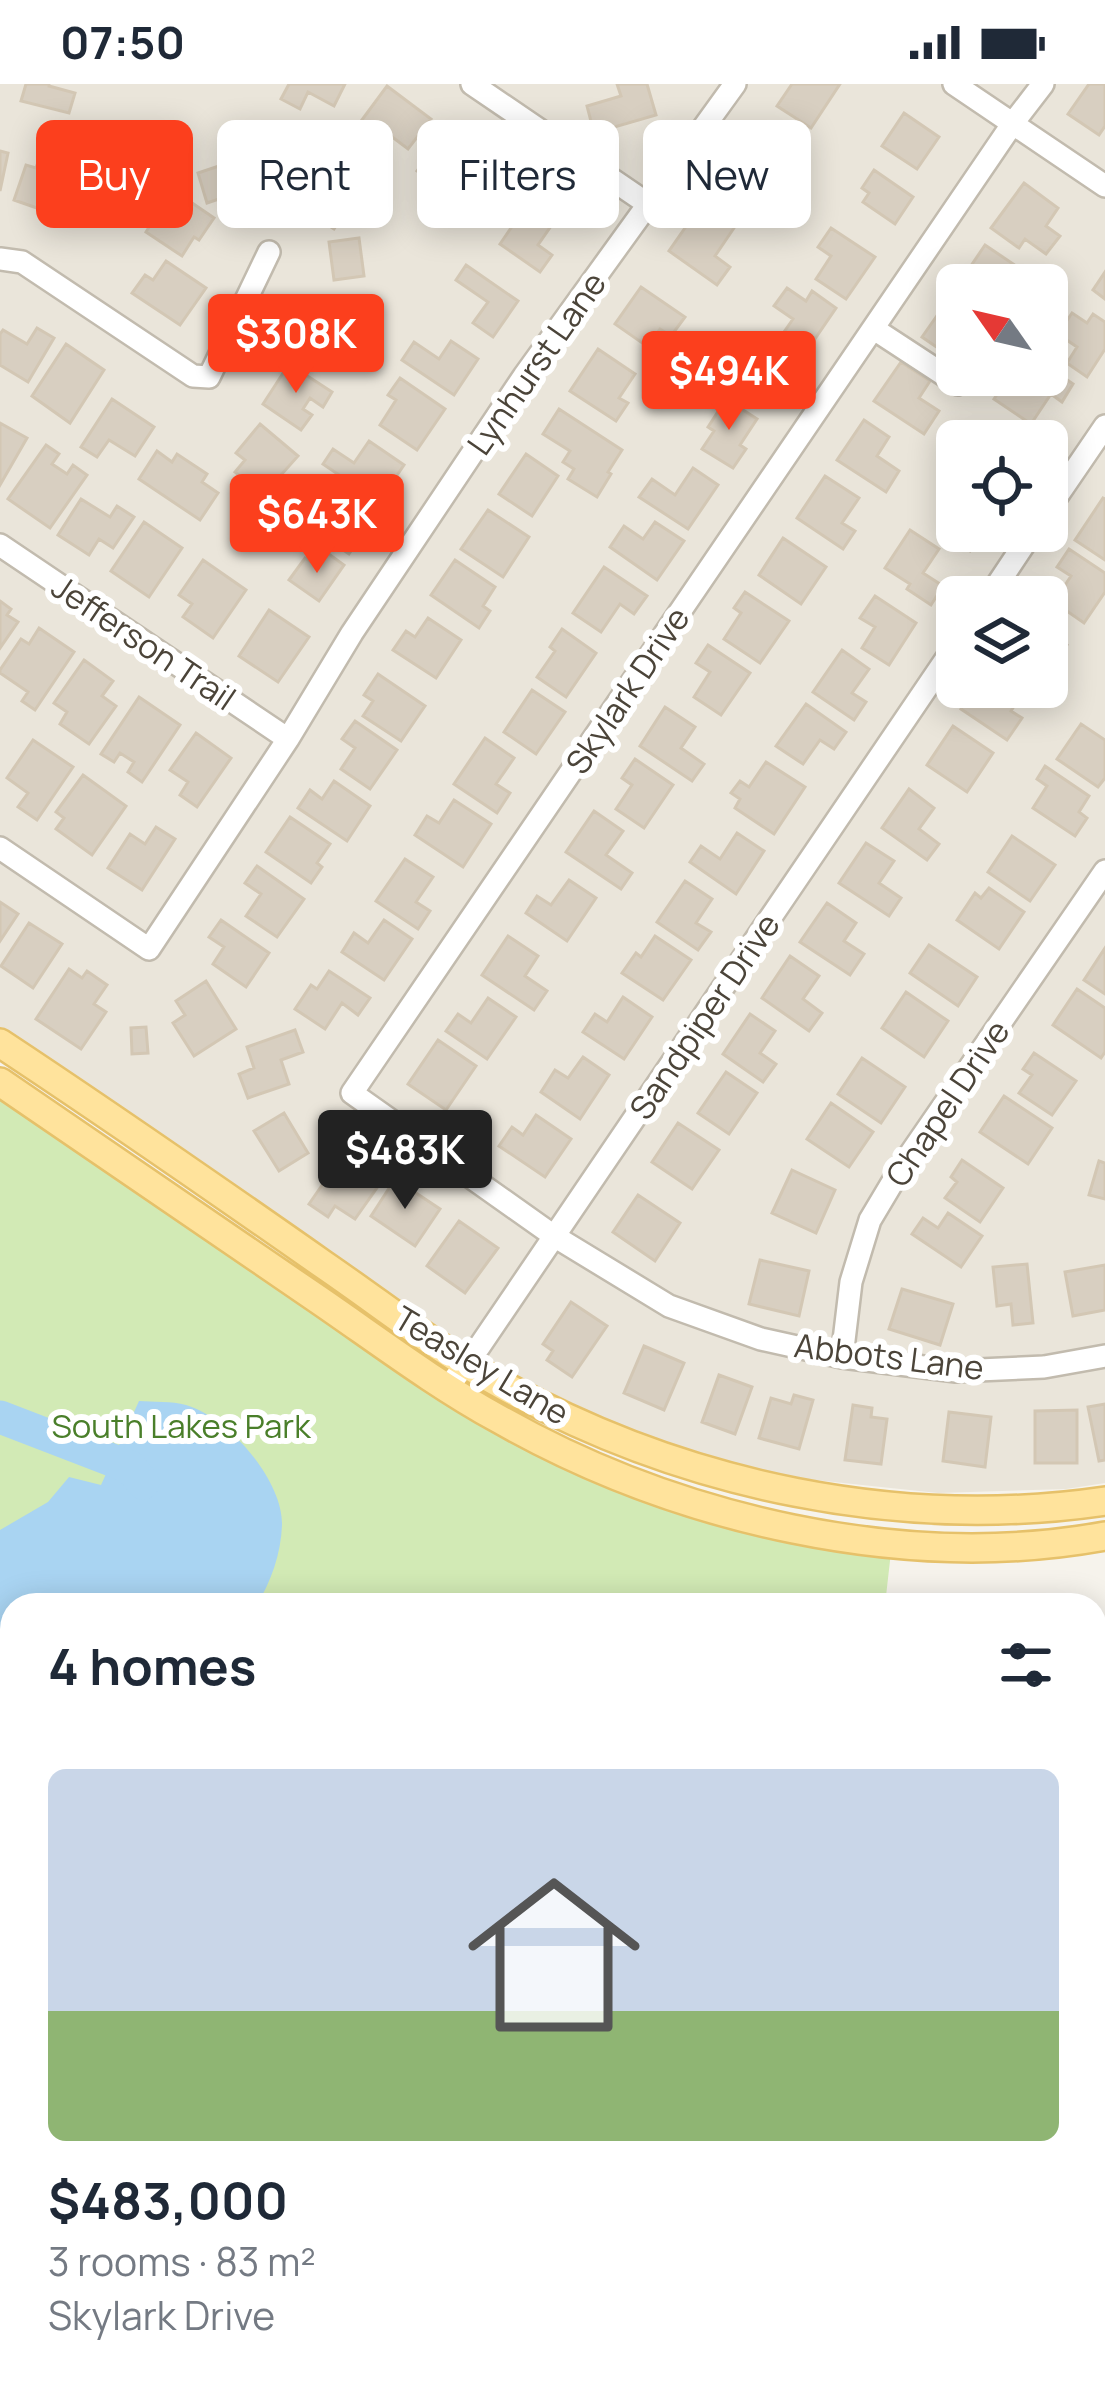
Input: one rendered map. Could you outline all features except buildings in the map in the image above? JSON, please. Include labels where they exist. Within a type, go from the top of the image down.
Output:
[{"type":"main road","name":"Teasley Lane","points":[[0,1043],[467,1364],[564,1417],[649,1454],[752,1484],[880,1504],[1011,1510],[1105,1501]]},
{"type":"main road","name":"Teasley Lane","points":[[0,1082],[448,1387],[566,1453],[749,1520],[873,1542],[1040,1545],[1105,1536]]},
{"type":"street","points":[[472,84],[643,201]]},
{"type":"street","name":"Lynhurst Lane","points":[[709,120],[735,84]]},
{"type":"street","points":[[954,84],[1105,187]]},
{"type":"street","name":"Skylark Drive","points":[[554,1236],[352,1093],[1043,84]]},
{"type":"street","name":"Lynhurst Lane","points":[[0,848],[149,949],[378,593],[524,376],[643,211]]},
{"type":"street","points":[[0,259],[22,262],[193,376],[209,377],[269,252]]},
{"type":"street","points":[[874,329],[936,370]]},
{"type":"street","points":[[1068,480],[1105,426]]},
{"type":"street","name":"Jefferson Trail","points":[[0,545],[288,739]]},
{"type":"street","name":"Sandpiper Drive","points":[[448,1387],[936,675]]},
{"type":"street","name":"Chapel Drive","points":[[842,1357],[851,1282],[870,1220],[904,1163],[1105,871]]},
{"type":"street","name":"Abbots Lane","points":[[554,1236],[669,1306],[761,1339],[842,1357],[956,1370],[1044,1366],[1105,1356]]},
{"type":"shaded area","points":[[0,84],[1105,84],[1105,1483],[1066,1489],[938,1493],[796,1478],[706,1456],[607,1420],[497,1367],[0,1030]]},
{"type":"green space","name":"South Lakes Park","points":[[0,1085],[448,1387],[602,1469],[892,1543],[886,1593],[0,1593]]},
{"type":"water","points":[[139,1401],[181,1404],[219,1422],[263,1470],[280,1507],[277,1557],[263,1593],[0,1593],[0,1530],[48,1502],[69,1477],[101,1485]]},
{"type":"waterway","points":[[0,1417],[130,1467],[143,1483]]}]
